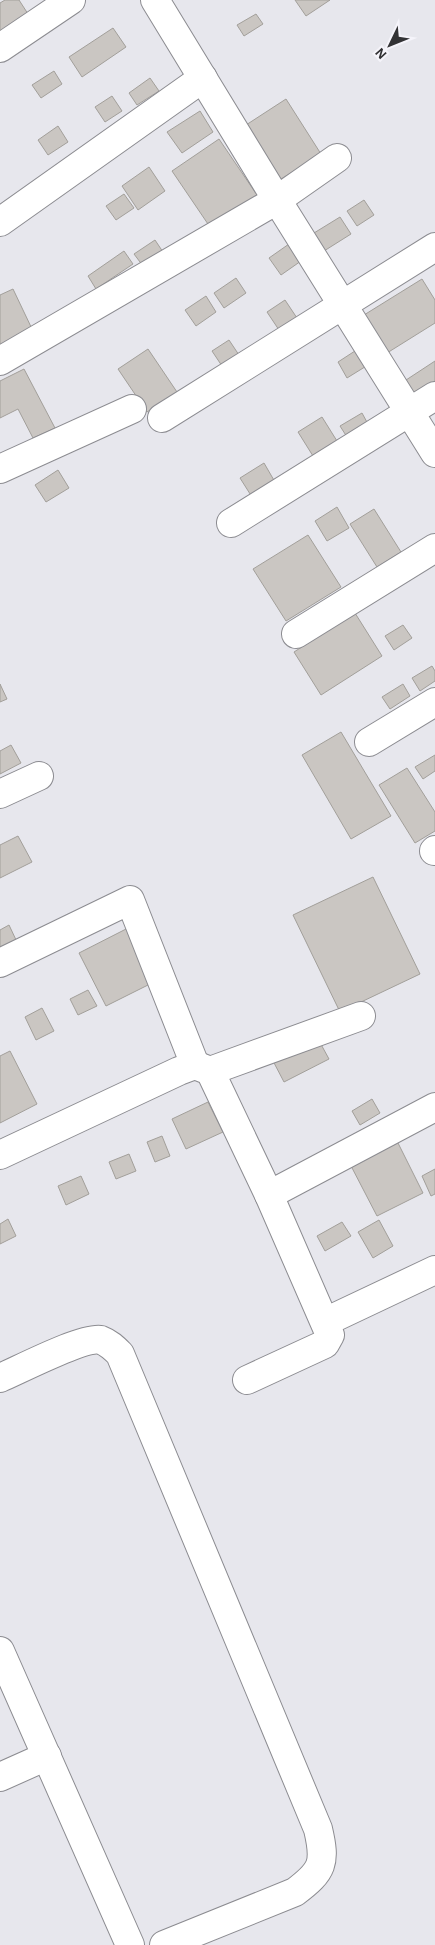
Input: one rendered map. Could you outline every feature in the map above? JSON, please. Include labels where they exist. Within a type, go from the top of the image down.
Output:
[{"type":"street","points":[[0,48],[71,0]]},
{"type":"street","points":[[155,0],[435,453]]},
{"type":"street","points":[[0,222],[203,78]]},
{"type":"street","points":[[0,361],[277,200],[337,158]]},
{"type":"street","points":[[162,418],[435,247]]},
{"type":"street","points":[[231,523],[435,396]]},
{"type":"street","points":[[0,469],[132,409]]},
{"type":"street","points":[[296,634],[435,548]]},
{"type":"street","points":[[369,742],[435,702]]},
{"type":"street","points":[[0,794],[40,776]]},
{"type":"street","points":[[0,963],[130,900],[202,1068],[269,1195],[330,1335],[325,1344],[247,1380]]},
{"type":"street","points":[[0,1154],[179,1071],[202,1068],[361,1016]]},
{"type":"street","points":[[269,1195],[435,1107]]},
{"type":"street","points":[[325,1322],[435,1270]]},
{"type":"street","points":[[0,1378],[84,1341],[100,1340],[111,1345],[120,1354],[318,1829],[322,1849],[320,1866],[311,1880],[295,1892],[164,1945]]},
{"type":"street","points":[[0,1650],[130,1945]]},
{"type":"street","points":[[0,1777],[47,1756]]},
{"type":"building","points":[[5,0],[19,0],[30,17],[0,37],[0,3]]},
{"type":"building","points":[[295,0],[330,0],[306,16]]},
{"type":"building","points":[[256,14],[263,24],[244,36],[237,25]]},
{"type":"building","points":[[113,28],[126,47],[82,77],[69,57]]},
{"type":"building","points":[[54,71],[62,84],[41,98],[32,85]]},
{"type":"building","points":[[150,78],[159,91],[137,105],[129,93]]},
{"type":"building","points":[[112,96],[122,111],[105,122],[95,107]]},
{"type":"building","points":[[286,99],[321,154],[281,179],[246,125]]},
{"type":"building","points":[[200,111],[213,132],[182,153],[167,132]]},
{"type":"building","points":[[58,126],[68,142],[48,155],[38,140]]},
{"type":"building","points":[[219,139],[257,195],[210,227],[172,171]]},
{"type":"building","points":[[149,167],[165,191],[138,210],[122,186]]},
{"type":"building","points":[[124,194],[134,208],[116,220],[106,206]]},
{"type":"building","points":[[364,200],[374,215],[357,226],[347,211]]},
{"type":"building","points":[[340,217],[351,234],[324,251],[314,233]]},
{"type":"building","points":[[155,240],[163,252],[143,266],[134,254]]},
{"type":"building","points":[[289,244],[301,261],[281,275],[269,258]]},
{"type":"building","points":[[124,251],[133,264],[96,289],[88,276]]},
{"type":"building","points":[[236,278],[246,293],[224,308],[214,293]]},
{"type":"building","points":[[422,279],[435,300],[435,323],[387,353],[364,315]]},
{"type":"building","points":[[13,289],[33,331],[0,347],[0,295]]},
{"type":"building","points":[[206,296],[216,312],[196,326],[185,310]]},
{"type":"building","points":[[285,300],[299,321],[281,333],[267,312]]},
{"type":"building","points":[[229,340],[239,355],[222,366],[212,351]]},
{"type":"building","points":[[148,349],[177,392],[147,412],[118,369]]},
{"type":"building","points":[[358,349],[368,365],[347,378],[338,362]]},
{"type":"building","points":[[435,361],[435,381],[411,396],[403,382]]},
{"type":"building","points":[[24,369],[55,428],[33,438],[18,409],[0,418],[0,381]]},
{"type":"building","points":[[362,413],[368,424],[347,437],[340,426]]},
{"type":"building","points":[[322,417],[337,441],[313,456],[298,432]]},
{"type":"building","points":[[264,463],[275,482],[252,497],[240,478]]},
{"type":"building","points":[[58,470],[69,488],[46,502],[35,485]]},
{"type":"building","points":[[337,507],[349,528],[327,541],[315,521]]},
{"type":"building","points":[[374,509],[401,552],[377,567],[350,524]]},
{"type":"building","points":[[308,535],[341,587],[286,621],[253,569]]},
{"type":"building","points":[[355,613],[382,656],[321,695],[294,652]]},
{"type":"building","points":[[403,625],[412,638],[394,650],[385,636]]},
{"type":"building","points":[[432,666],[435,671],[435,681],[420,691],[412,678]]},
{"type":"building","points":[[0,684],[7,699],[0,702]]},
{"type":"building","points":[[403,684],[410,696],[390,709],[382,697]]},
{"type":"building","points":[[341,732],[391,816],[351,839],[302,755]]},
{"type":"building","points":[[11,745],[21,763],[0,774],[0,751]]},
{"type":"building","points":[[435,755],[435,771],[423,779],[415,767]]},
{"type":"building","points":[[407,768],[435,812],[435,831],[415,843],[379,785]]},
{"type":"building","points":[[18,836],[32,862],[0,878],[0,845]]},
{"type":"building","points":[[373,877],[420,974],[340,1012],[293,915]]},
{"type":"building","points":[[9,925],[17,942],[0,950],[0,930]]},
{"type":"building","points":[[128,928],[156,981],[106,1006],[79,953]]},
{"type":"building","points":[[88,990],[97,1006],[78,1015],[70,999]]},
{"type":"building","points":[[42,1008],[54,1031],[36,1040],[25,1017]]},
{"type":"building","points":[[317,1037],[329,1059],[284,1082],[272,1059]]},
{"type":"building","points":[[10,1051],[37,1104],[0,1123],[0,1056]]},
{"type":"building","points":[[372,1099],[380,1113],[360,1125],[352,1111]]},
{"type":"building","points":[[208,1102],[223,1132],[186,1149],[172,1119]]},
{"type":"building","points":[[162,1136],[170,1156],[155,1162],[147,1142]]},
{"type":"building","points":[[397,1141],[423,1193],[377,1216],[350,1164]]},
{"type":"building","points":[[129,1154],[136,1171],[116,1179],[109,1162]]},
{"type":"building","points":[[435,1169],[435,1194],[431,1196],[422,1176]]},
{"type":"building","points":[[81,1176],[89,1194],[66,1205],[58,1186]]},
{"type":"building","points":[[8,1219],[16,1236],[0,1244],[0,1224]]},
{"type":"building","points":[[379,1220],[393,1246],[373,1258],[358,1232]]},
{"type":"building","points":[[342,1222],[351,1236],[325,1251],[317,1236]]}]
